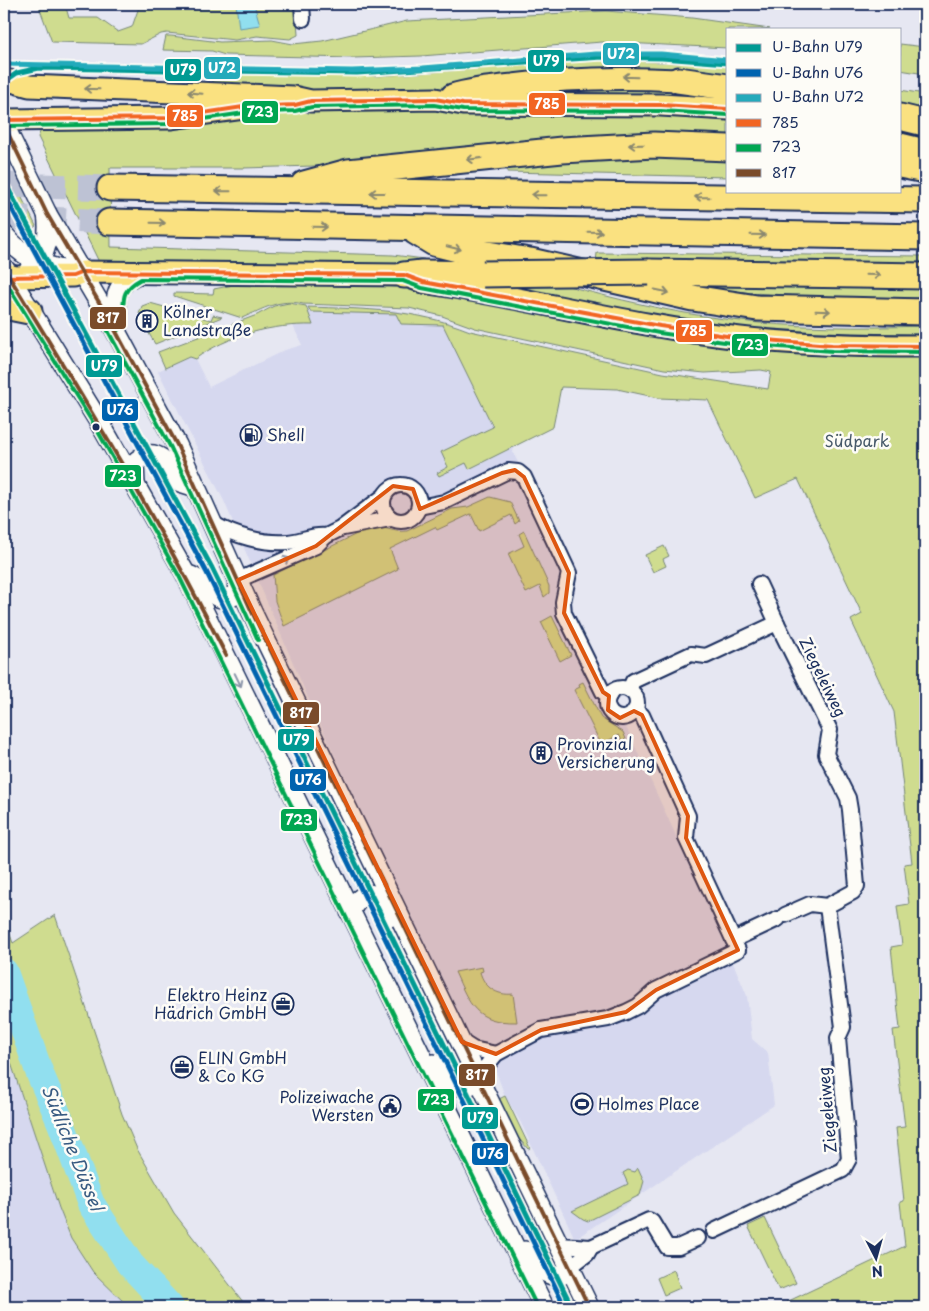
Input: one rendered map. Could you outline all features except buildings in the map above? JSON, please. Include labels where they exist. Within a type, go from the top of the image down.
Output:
[{"type":"highway","points":[[678,80],[726,87]]},
{"type":"highway","points":[[902,117],[925,123]]},
{"type":"highway","points":[[272,192],[348,172],[518,154],[621,145],[726,148]]},
{"type":"highway","points":[[110,188],[272,192],[925,200]]},
{"type":"highway","points":[[109,222],[925,237]]},
{"type":"highway","points":[[410,229],[434,243],[462,250],[530,261],[702,299],[757,308],[925,312]]},
{"type":"highway","points":[[404,275],[422,273],[649,272],[925,276]]},
{"type":"highway","points":[[4,306],[29,310]]},
{"type":"main road","points":[[435,99],[467,90],[570,79],[602,77],[678,80]]},
{"type":"main road","points":[[4,79],[30,86],[293,97],[311,101]]},
{"type":"main road","points":[[4,120],[170,118],[243,107],[295,105],[311,101],[435,99],[463,104],[652,104],[726,109]]},
{"type":"main road","points":[[4,124],[47,214],[83,272],[170,431],[238,580],[590,1307]]},
{"type":"main road","points":[[5,274],[33,268],[38,263],[48,233],[47,214]]},
{"type":"main road","points":[[4,235],[13,245],[38,263],[50,267],[83,272],[404,275],[423,282],[739,338],[806,344],[925,346]]},
{"type":"main road","points":[[5,274],[73,276],[83,272]]},
{"type":"main road","points":[[113,326],[118,318],[115,303],[117,293],[124,282],[140,273]]},
{"type":"main road","points":[[5,274],[95,415],[185,573],[544,1307]]},
{"type":"main road","points":[[135,485],[134,464],[145,456],[153,456],[160,457],[170,465],[180,482],[196,488]]},
{"type":"main road","points":[[185,573],[198,579],[210,593],[222,598],[232,597],[237,593],[238,580]]},
{"type":"main road","points":[[350,912],[356,900],[363,896],[377,897],[402,941],[414,945]]},
{"type":"main road","points":[[414,1043],[425,1046],[436,1067],[450,1085],[470,1085],[479,1076]]},
{"type":"main road","points":[[507,1231],[517,1234],[528,1256],[538,1269],[546,1273],[560,1275],[568,1272],[570,1267]]},
{"type":"street","points":[[302,4],[303,19]]},
{"type":"street","points":[[419,507],[444,502],[508,471],[518,472],[524,477],[569,573],[562,602],[564,613],[603,692],[609,696]]},
{"type":"street","points":[[214,524],[238,535],[270,541],[288,542],[326,536],[340,529],[384,496],[394,486],[408,486],[416,493],[419,507],[415,515],[407,520],[398,522],[390,518],[382,506],[384,496]]},
{"type":"street","points":[[340,529],[390,518]]},
{"type":"street","points":[[238,580],[316,546],[326,536]]},
{"type":"street","name":"Ziegeleiweg","points":[[496,1054],[541,1030],[608,1019],[626,1012],[638,1006],[656,990],[782,917],[810,904],[827,906],[853,892],[858,886],[848,798],[826,754],[830,730],[759,584]]},
{"type":"street","points":[[629,690],[633,682],[691,654],[706,656],[777,623]]},
{"type":"street","points":[[618,689],[629,690],[636,700],[634,711],[625,718],[614,716],[607,707],[609,696],[618,689]]},
{"type":"street","points":[[634,711],[642,715],[688,816],[686,838],[736,945]]},
{"type":"street","name":"Ziegeleiweg","points":[[714,1230],[843,1170],[849,1159],[838,1038],[843,1027],[827,906]]},
{"type":"street","points":[[462,1042],[473,1049],[496,1054],[479,1076]]},
{"type":"street","points":[[559,1245],[591,1247],[649,1220],[659,1233],[664,1244],[671,1248],[698,1238]]},
{"type":"street","points":[[570,1267],[587,1254],[591,1247]]},
{"type":"highlighted area","points":[[515,470],[524,477],[569,573],[564,613],[603,692],[609,696],[608,710],[620,718],[634,711],[642,715],[688,816],[686,838],[738,950],[656,990],[626,1012],[541,1030],[496,1054],[462,1042],[238,580],[316,546],[393,486],[413,489],[420,509],[502,473]]},
{"type":"shaded area","points":[[308,307],[393,310],[444,321],[470,331],[517,341],[532,362],[513,452],[569,572],[563,590],[718,927],[747,996],[752,1039],[768,1053],[774,1105],[575,1239],[521,1123],[505,1096],[490,1056],[464,1033],[308,698],[224,501],[158,371],[189,357],[195,359],[209,387],[285,350],[302,345],[288,315]]},
{"type":"shaded area","points":[[10,1060],[59,1208],[71,1238],[93,1272],[129,1307],[4,1307],[4,1064]]},
{"type":"green space","points":[[38,4],[65,4],[69,18],[98,18],[118,32],[132,27],[139,7],[142,4],[296,4],[298,35],[290,39],[257,36],[235,40],[167,33],[141,44],[52,42]]},
{"type":"green space","points":[[606,11],[692,18],[763,28],[726,28],[726,48],[602,42],[421,56],[353,58],[225,55],[212,51],[163,50],[166,36],[220,42],[272,40],[293,44],[322,41],[407,21]]},
{"type":"green space","points":[[902,44],[925,47],[925,74],[902,70]]},
{"type":"green space","points":[[603,60],[726,65],[726,80],[461,87],[389,93],[321,94],[149,81],[212,82],[212,74],[378,76]]},
{"type":"green space","points":[[568,83],[726,93],[726,102],[524,96],[527,89]]},
{"type":"green space","points":[[902,90],[925,94],[925,117],[902,111]]},
{"type":"green space","points":[[261,107],[726,114],[726,136],[350,165],[243,168],[110,168],[111,247],[393,255],[424,259],[427,265],[99,262],[38,137],[41,130]]},
{"type":"green space","points":[[726,155],[726,177],[507,172],[508,164],[566,158]]},
{"type":"green space","points":[[4,162],[36,226],[32,229],[4,174]]},
{"type":"green space","points":[[597,253],[925,256],[925,269],[596,262]]},
{"type":"green space","name":"Südpark","points":[[248,282],[356,284],[424,289],[925,353],[925,1307],[776,1307],[905,1246],[900,1202],[904,1201],[896,1128],[905,1127],[893,1030],[900,1029],[891,947],[902,945],[897,906],[909,904],[904,864],[912,863],[894,712],[851,620],[862,614],[798,479],[755,498],[708,400],[659,398],[617,389],[561,387],[553,427],[469,469],[466,463],[439,476],[437,473],[448,467],[441,452],[493,427],[443,325],[401,324],[396,314],[311,312],[308,307],[390,311],[410,314],[430,318],[470,331],[663,373],[768,389],[771,372],[761,370],[705,373],[664,369],[475,328],[442,316],[409,308],[287,302],[272,305],[242,318],[174,296],[174,293],[213,294],[214,289]]},
{"type":"green space","points":[[693,282],[925,285],[925,298],[781,295],[695,287]]},
{"type":"green space","points":[[557,283],[601,295],[688,314],[756,323],[804,326],[925,326],[925,337],[750,331],[598,306],[501,284]]},
{"type":"green space","points":[[150,303],[211,320],[213,315],[222,317],[155,344],[147,330],[154,326],[146,311],[139,314],[142,306]]},
{"type":"green space","points":[[289,303],[306,306],[313,325],[267,329],[236,337],[195,359],[189,357],[165,368],[158,352],[257,315],[274,306]]},
{"type":"green space","points":[[490,497],[510,502],[519,521],[515,524],[511,515],[479,531],[471,514],[437,530],[435,527],[390,549],[398,569],[284,626],[275,601],[273,575],[371,527],[407,531],[452,509],[468,507]]},
{"type":"green space","points":[[524,531],[549,586],[549,593],[544,597],[540,586],[526,593],[508,554],[524,546],[519,534]]},
{"type":"green space","points":[[664,546],[669,556],[663,559],[666,566],[653,572],[645,555]]},
{"type":"green space","points":[[552,616],[571,655],[560,661],[541,622]]},
{"type":"green space","points":[[583,682],[601,718],[623,732],[626,739],[622,741],[619,735],[601,744],[574,690],[580,687],[579,684]]},
{"type":"green space","points":[[55,915],[122,1114],[137,1149],[174,1213],[247,1307],[129,1307],[93,1272],[71,1238],[59,1208],[10,1060],[4,1064],[4,918],[13,943]]},
{"type":"green space","points":[[482,967],[483,971],[480,972],[488,986],[502,994],[513,994],[517,1022],[492,1019],[476,1010],[470,1003],[455,972]]},
{"type":"green space","points":[[505,1096],[530,1148],[528,1149],[515,1134],[497,1100]]},
{"type":"green space","points":[[638,1168],[644,1181],[640,1195],[588,1221],[572,1211],[628,1184],[623,1173],[628,1170],[635,1172]]},
{"type":"green space","points":[[765,1218],[796,1283],[779,1290],[748,1226]]},
{"type":"green space","points":[[674,1270],[680,1288],[664,1295],[657,1278]]},
{"type":"water","points":[[236,4],[254,4],[260,25],[239,28]]},
{"type":"waterway","name":"Südliche Düssel","points":[[4,972],[40,1074],[61,1123],[91,1204],[130,1264],[170,1307]]},
{"type":"tunnel","points":[[4,185],[110,188]]},
{"type":"tunnel","points":[[4,217],[109,222]]},
{"type":"tram line","points":[[215,63],[336,73]]},
{"type":"tram line","points":[[161,470],[184,531]]},
{"type":"metro line","name":"U72","points":[[4,64],[352,71],[423,68],[596,54],[661,54],[726,60]]},
{"type":"metro line","name":"U79","points":[[4,82],[17,73],[39,68],[357,73],[603,57],[662,58],[726,63]]},
{"type":"metro line","name":"U79","points":[[4,181],[212,568],[572,1307]]},
{"type":"metro line","name":"U76","points":[[4,194],[206,571],[565,1307]]},
{"type":"transit line","name":"785","points":[[4,120],[170,118],[243,107],[295,105],[311,101],[435,99],[463,104],[661,105],[726,109]]},
{"type":"transit line","name":"723","points":[[4,126],[170,124],[244,113],[295,111],[312,107],[434,105],[463,110],[661,111],[726,115]]},
{"type":"transit line","name":"817","points":[[4,125],[47,214],[113,326],[177,445],[252,612],[589,1307]]},
{"type":"transit line","name":"817","points":[[4,268],[91,411],[147,508],[226,655]]},
{"type":"transit line","name":"785","points":[[4,277],[73,276],[83,272],[404,275],[423,282],[660,326],[740,338],[832,345],[925,346]]},
{"type":"transit line","name":"723","points":[[4,279],[96,428],[179,576],[537,1307]]},
{"type":"transit line","name":"723","points":[[118,330],[122,322],[124,297],[132,285],[141,279],[403,281],[422,288],[659,333],[739,344],[832,351],[925,352]]},
{"type":"transit line","name":"723","points":[[107,329],[171,448],[258,640]]},
{"type":"place","name":"Kölner Landstraße","points":[[147,321]]},
{"type":"place","name":"Shell","points":[[251,435]]},
{"type":"place","name":"Provinzial Versicherung","points":[[541,753]]},
{"type":"place","name":"Elektro Heinz Hädrich GmbH","points":[[283,1004]]},
{"type":"place","name":"ELIN GmbH & Co KG","points":[[182,1067]]},
{"type":"place","name":"Holmes Place","points":[[582,1104]]},
{"type":"place","name":"Polizeiwache Wersten","points":[[390,1106]]}]
